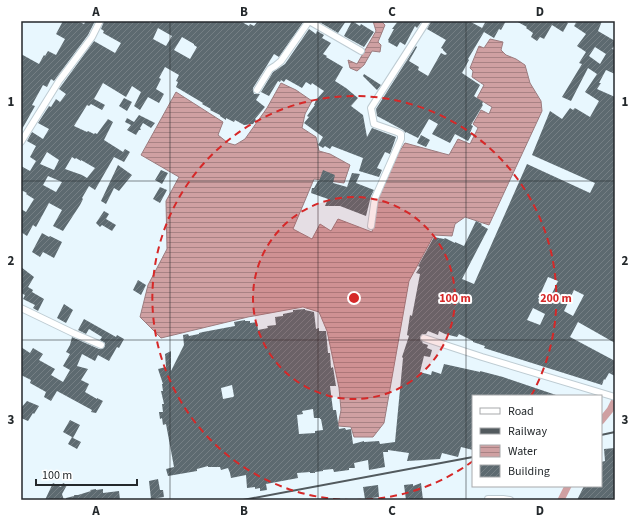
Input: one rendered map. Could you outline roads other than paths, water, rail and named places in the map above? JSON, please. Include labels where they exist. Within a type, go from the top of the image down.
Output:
[{"type":"street","points":[[21,142],[59,81],[92,37],[100,21]]},
{"type":"street","points":[[256,90],[270,69],[281,61],[309,21],[362,51]]},
{"type":"street","points":[[371,226],[375,198],[401,139],[401,134],[374,124],[371,108],[427,21]]},
{"type":"street","points":[[21,308],[101,345]]},
{"type":"street","points":[[424,338],[613,396]]},
{"type":"street","points":[[488,499],[510,500]]},
{"type":"water","points":[[373,21],[381,21],[385,25],[378,42],[381,45],[380,52],[372,51],[364,65],[357,71],[350,68],[348,60],[357,64],[376,31]]},
{"type":"water","points":[[490,39],[503,42],[501,50],[506,55],[525,65],[530,83],[541,101],[542,111],[489,225],[465,217],[455,224],[452,236],[434,235],[409,281],[384,423],[373,437],[354,437],[351,427],[338,426],[341,410],[339,388],[327,331],[319,312],[303,307],[248,317],[161,338],[140,317],[148,285],[167,249],[166,201],[179,177],[141,155],[176,92],[223,122],[218,135],[228,143],[235,145],[245,139],[267,108],[281,83],[296,90],[312,101],[305,114],[302,128],[316,137],[319,151],[330,154],[350,165],[344,183],[314,179],[293,229],[312,239],[320,224],[331,231],[338,219],[372,232],[380,191],[394,160],[405,143],[449,155],[458,139],[470,144],[478,128],[473,124],[481,110],[489,114],[492,107],[477,98],[484,85],[472,77],[473,71],[470,68],[479,46],[484,48]]},
{"type":"waterway","points":[[602,420],[610,410],[615,400]]},
{"type":"waterway","points":[[561,500],[568,487]]},
{"type":"railway","points":[[602,435],[615,432]]},
{"type":"railway","points":[[243,500],[472,457]]}]
